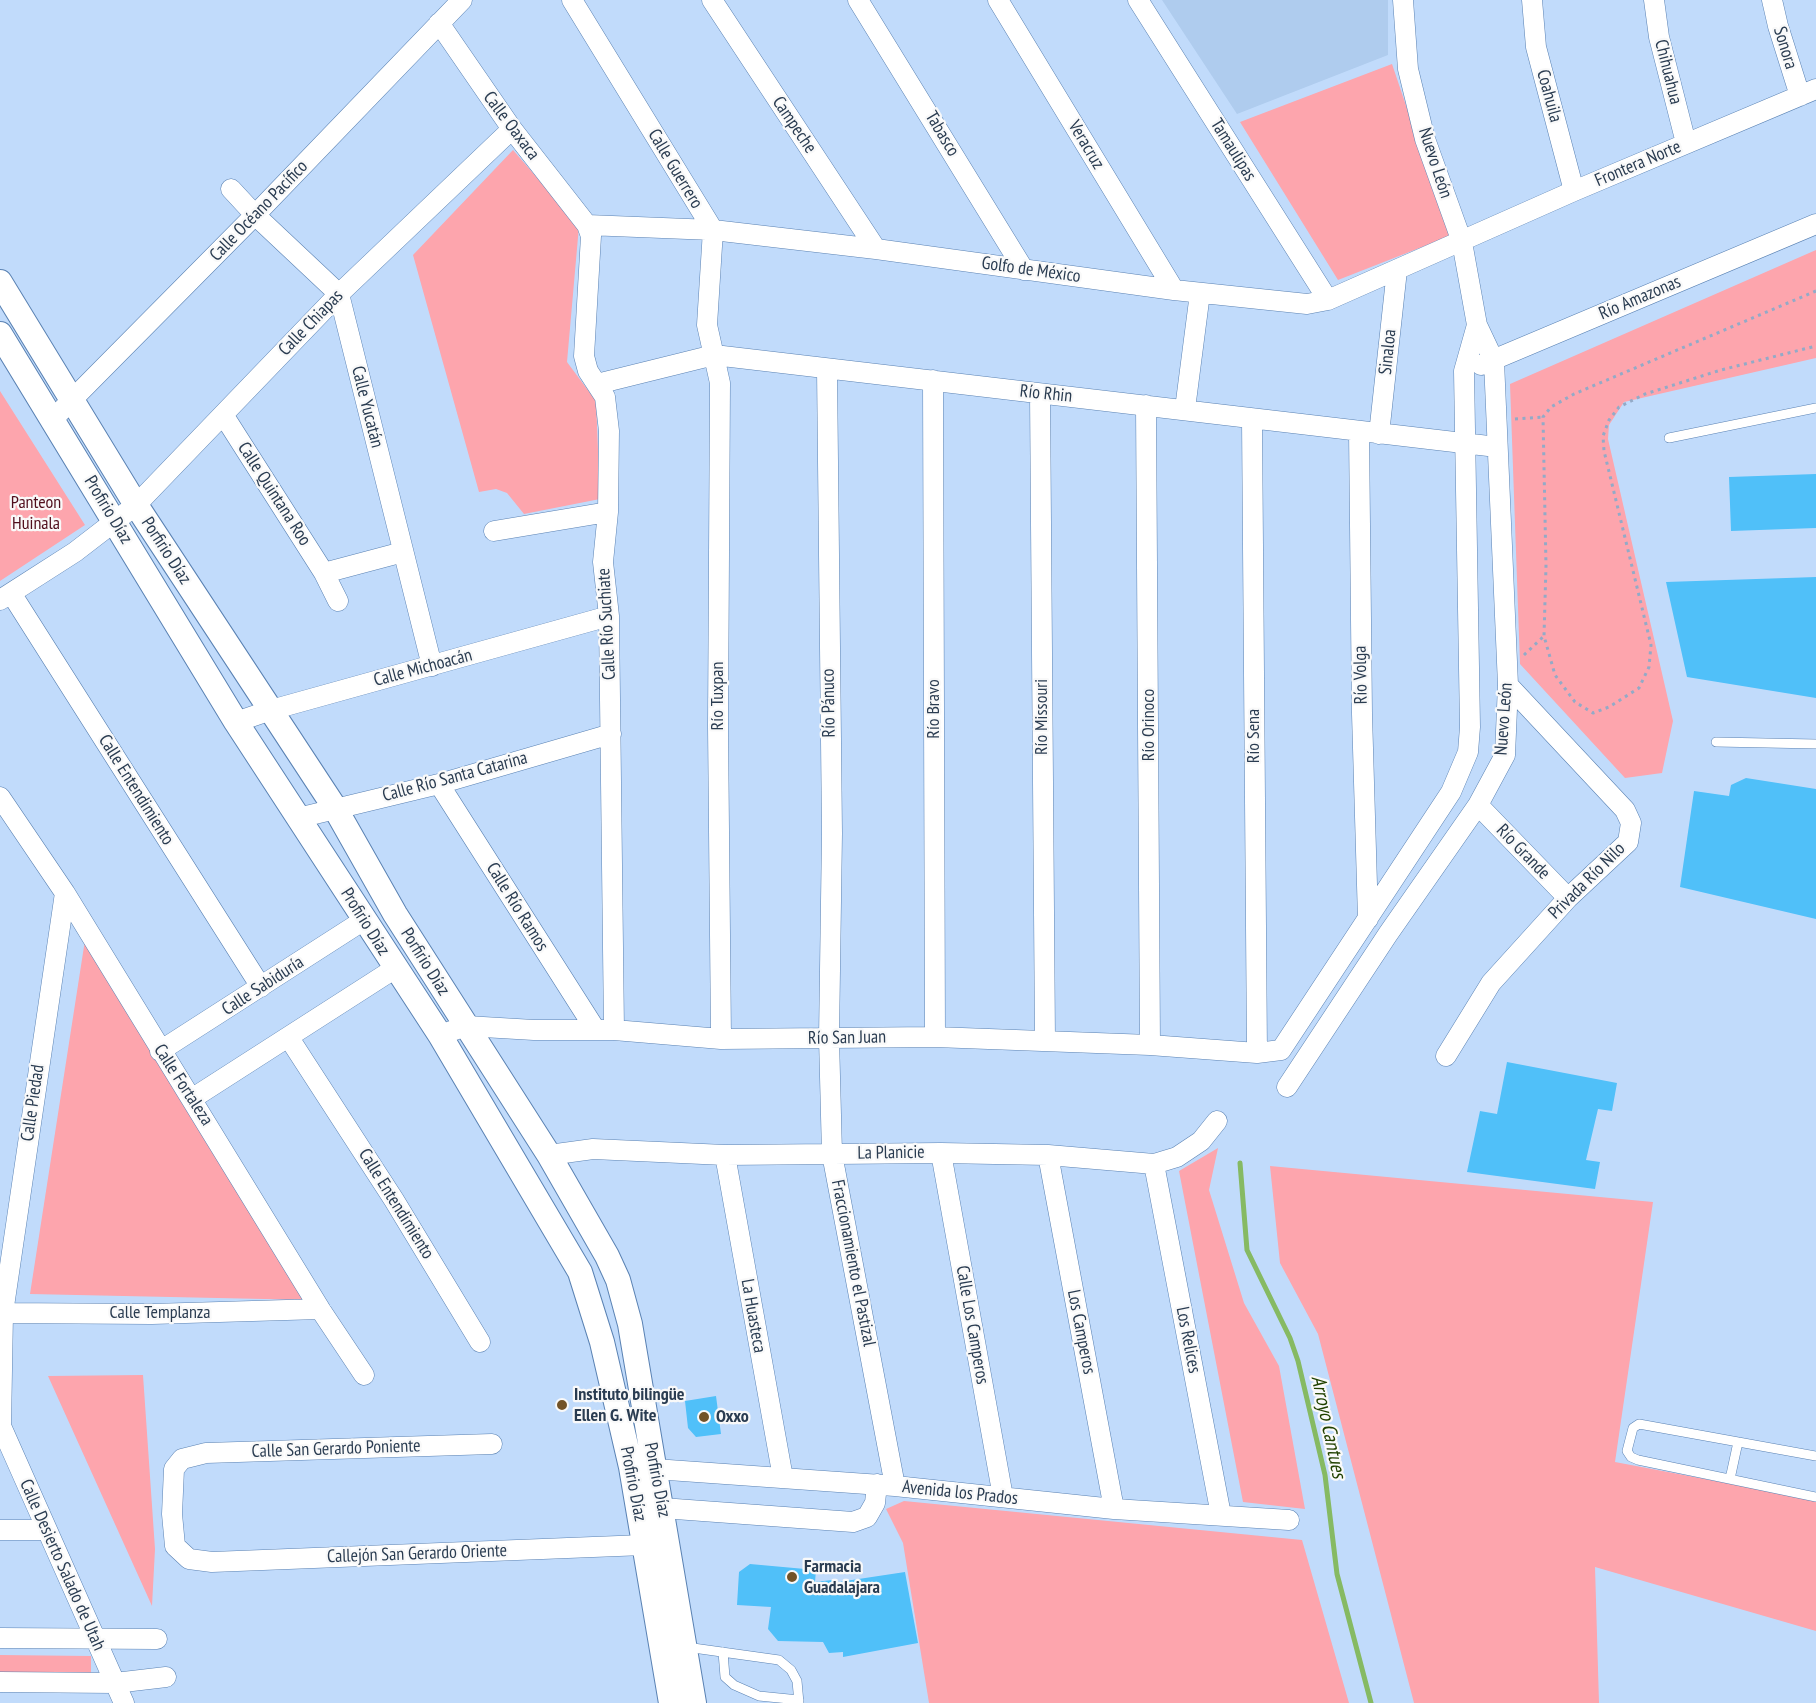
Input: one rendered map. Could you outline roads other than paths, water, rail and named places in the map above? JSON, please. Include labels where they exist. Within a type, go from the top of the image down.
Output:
[{"type":"street","name":"Calle Océano Pacífico","points":[[53,419],[255,215],[462,0]]},
{"type":"street","name":"Calle Guerrero","points":[[572,0],[713,230]]},
{"type":"street","name":"Campeche","points":[[712,0],[876,249]]},
{"type":"street","name":"Tabasco","points":[[858,0],[1024,270]]},
{"type":"street","name":"Veracruz","points":[[998,0],[1174,290]]},
{"type":"street","name":"Tamaulipas","points":[[1138,0],[1328,300]]},
{"type":"street","name":"Nuevo León","points":[[1287,1087],[1388,934],[1478,805],[1505,755],[1508,685],[1494,361],[1478,325],[1462,242],[1425,139],[1408,69],[1403,0]]},
{"type":"street","name":"Coahuila","points":[[1532,0],[1536,48],[1574,191]]},
{"type":"street","name":"Chihuahua","points":[[1654,0],[1659,37],[1686,144]]},
{"type":"street","name":"Sonora","points":[[1772,0],[1778,26],[1808,92]]},
{"type":"street","name":"Calle Oaxaca","points":[[439,23],[512,129],[587,225]]},
{"type":"street","name":"Frontera Norte","points":[[1462,242],[1574,191],[1808,92]]},
{"type":"street","name":"Calle Chiapas","points":[[5,596],[116,523],[136,505],[339,294],[512,129]]},
{"type":"street","points":[[231,189],[255,215],[339,294]]},
{"type":"street","name":"Río Amazonas","points":[[1464,370],[1494,361],[1816,224]]},
{"type":"street","name":"Golfo de México","points":[[587,225],[713,230],[876,249],[1174,290],[1307,304],[1328,300],[1462,242]]},
{"type":"street","name":"Calle Río Suchiate","points":[[587,225],[592,248],[584,356],[588,371],[605,397],[608,412],[608,512],[603,562],[609,616],[611,734],[605,1030]]},
{"type":"street","points":[[713,230],[707,325],[714,355]]},
{"type":"street","name":"Sinaloa","points":[[1379,434],[1397,270]]},
{"type":"street","name":"Porfirio Díaz","points":[[0,282],[136,505],[335,808],[394,914],[549,1155],[607,1256],[618,1280],[630,1324],[642,1468],[663,1508],[694,1703]]},
{"type":"street","points":[[1185,409],[1200,293]]},
{"type":"street","name":"Calle Yucatán","points":[[339,294],[432,666]]},
{"type":"street","name":"Nuevo León","points":[[1281,1050],[1451,792],[1468,752],[1470,727],[1463,444],[1464,370],[1478,325]]},
{"type":"street","name":"Profirio Díaz","points":[[0,334],[236,722],[394,969],[440,1035],[580,1272],[642,1468],[638,1506],[644,1545]]},
{"type":"street","name":"Río Rhin","points":[[597,384],[714,355],[1497,447]]},
{"type":"street","name":"Río Tuxpan","points":[[714,355],[720,383],[718,726],[721,1039]]},
{"type":"street","name":"Río Pánuco","points":[[827,369],[832,833],[829,1038]]},
{"type":"street","name":"Río Bravo","points":[[933,380],[936,1037]]},
{"type":"street","name":"Río Missouri","points":[[1040,394],[1045,1040]]},
{"type":"street","name":"Río Orinoco","points":[[1146,405],[1149,1045]]},
{"type":"street","name":"Calle Quintana Roo","points":[[224,416],[324,573],[338,602]]},
{"type":"street","name":"Río Sena","points":[[1252,420],[1257,1053]]},
{"type":"street","name":"Río Volga","points":[[1359,431],[1362,714],[1368,919]]},
{"type":"street","points":[[494,531],[608,512]]},
{"type":"street","points":[[324,573],[403,552]]},
{"type":"street","name":"Calle Entendimiento","points":[[5,596],[261,987]]},
{"type":"street","name":"Calle Michoacán","points":[[236,722],[271,710],[609,616]]},
{"type":"street","name":"Privada Río Nilo","points":[[1446,1056],[1491,983],[1568,898],[1628,842],[1631,823],[1625,810],[1508,685]]},
{"type":"street","name":"Calle Río Santa Catarina","points":[[298,818],[439,784],[611,734]]},
{"type":"street","name":"Calle Río Ramos","points":[[439,784],[605,1030]]},
{"type":"street","name":"Calle Fortaleza","points":[[0,797],[65,893],[160,1051],[193,1098],[320,1309],[364,1375]]},
{"type":"street","name":"Río Grande","points":[[1478,805],[1568,898]]},
{"type":"street","name":"Calle Piedad","points":[[1,1426],[2,1313],[65,893]]},
{"type":"street","name":"Calle Sabiduría","points":[[160,1051],[364,920]]},
{"type":"street","points":[[193,1098],[394,969]]},
{"type":"street","name":"Río San Juan","points":[[440,1035],[466,1026],[534,1030],[605,1030],[721,1039],[936,1037],[1045,1040],[1257,1053]]},
{"type":"street","name":"Calle Entendimiento","points":[[289,1038],[394,1200],[480,1342]]},
{"type":"street","name":"Fraccionamiento el Pastizal","points":[[829,1038],[832,1154],[886,1485]]},
{"type":"street","points":[[1257,1053],[1281,1050],[1306,1060]]},
{"type":"street","name":"La Planicie","points":[[549,1155],[593,1149],[725,1155],[941,1153],[1048,1155],[1154,1164],[1177,1157],[1201,1141],[1216,1121]]},
{"type":"street","name":"Calle Los Camperos","points":[[941,1153],[1004,1497]]},
{"type":"street","name":"La Huasteca","points":[[725,1155],[783,1478]]},
{"type":"street","name":"Los Camperos","points":[[1048,1155],[1114,1509]]},
{"type":"street","name":"Los Relices","points":[[1154,1164],[1221,1515]]},
{"type":"street","name":"Calle Templanza","points":[[2,1313],[152,1314],[320,1309]]},
{"type":"street","name":"Calle Desierto Salado de Utah","points":[[1,1426],[124,1703]]},
{"type":"street","name":"Calle San Gerardo Poniente","points":[[189,1559],[175,1546],[174,1535],[174,1469],[182,1459],[206,1453],[492,1444]]},
{"type":"street","name":"Avenida los Prados","points":[[642,1468],[886,1485],[1114,1509],[1289,1520]]},
{"type":"street","points":[[638,1506],[853,1522],[867,1517],[886,1485]]},
{"type":"street","points":[[0,1530],[46,1530]]},
{"type":"street","points":[[644,1545],[671,1703]]},
{"type":"street","name":"Callejón San Gerardo Oriente","points":[[189,1559],[212,1562],[644,1545]]},
{"type":"street","points":[[0,1638],[157,1639]]},
{"type":"street","points":[[0,1682],[116,1683],[166,1677]]},
{"type":"lane","points":[[1669,438],[1816,408]]},
{"type":"lane","points":[[1716,742],[1816,744]]},
{"type":"lane","points":[[1816,1456],[1639,1424],[1633,1428],[1627,1451],[1631,1457],[1638,1460],[1816,1497]]},
{"type":"lane","points":[[1730,1479],[1738,1442]]},
{"type":"lane","points":[[659,1643],[684,1647],[723,1652],[779,1660],[791,1670],[797,1681],[799,1701],[759,1699],[734,1685],[725,1677],[723,1652]]},
{"type":"waterway","name":"Arroyo Cantues","points":[[1240,1163],[1247,1250],[1290,1338],[1298,1361],[1325,1475],[1337,1574],[1371,1703]]},
{"type":"place","name":"Instituto bilingüe Ellen G. Wite","points":[[562,1405]]},
{"type":"place","name":"Oxxo","points":[[704,1417]]},
{"type":"place","name":"Farmacia Guadalajara","points":[[792,1577]]},
{"type":"park label","name":"Panteon Huinala","points":[[36,513]]}]
